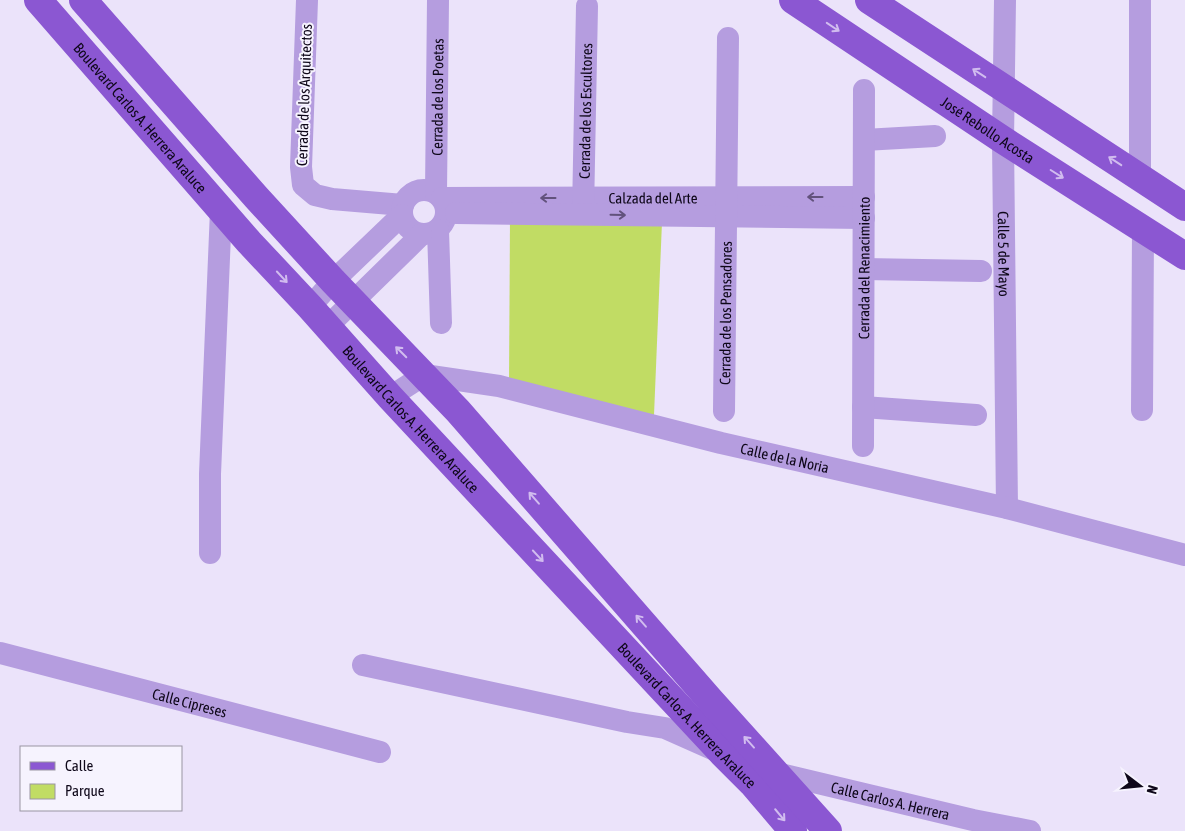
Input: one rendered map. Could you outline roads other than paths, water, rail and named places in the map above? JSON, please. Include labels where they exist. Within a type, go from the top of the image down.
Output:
[{"type":"main road","name":"Boulevard Carlos A. Herrera Araluce","points":[[38,0],[221,210],[390,397],[722,753],[764,778],[828,831]]},
{"type":"main road","name":"Boulevard Carlos A. Herrera Araluce","points":[[83,0],[333,282],[458,411],[764,778],[793,831]]},
{"type":"main road","name":"José Rebollo Acosta","points":[[793,0],[1003,140],[1185,256]]},
{"type":"main road","points":[[869,0],[1185,207]]},
{"type":"street","name":"Cerrada de los Arquitectos","points":[[307,0],[301,167],[303,185],[315,195],[402,210]]},
{"type":"street","name":"Cerrada de los Poetas","points":[[438,0],[437,214],[441,324]]},
{"type":"street","name":"Calle 5 de Mayo","points":[[1005,0],[1003,140],[1007,508]]},
{"type":"street","points":[[1140,0],[1140,177]]},
{"type":"street","name":"Cerrada de los Escultores","points":[[583,206],[587,6]]},
{"type":"street","name":"Cerrada de los Pensadores","points":[[724,411],[728,38]]},
{"type":"street","name":"Cerrada del Renacimiento","points":[[863,446],[864,90]]},
{"type":"street","points":[[864,140],[935,136]]},
{"type":"street","name":"Calzada del Arte","points":[[402,210],[408,196],[417,191],[427,189],[437,214],[583,206],[864,207]]},
{"type":"street","points":[[210,553],[210,474],[221,210]]},
{"type":"street","points":[[319,317],[333,282],[377,239],[402,210]]},
{"type":"street","points":[[402,210],[405,224],[412,231],[437,214]]},
{"type":"street","points":[[319,317],[352,302],[396,260],[437,214]]},
{"type":"street","points":[[1142,410],[1143,228]]},
{"type":"street","points":[[377,239],[396,260]]},
{"type":"street","points":[[864,269],[981,271]]},
{"type":"street","points":[[390,397],[424,375]]},
{"type":"street","name":"Calle de la Noria","points":[[424,375],[499,386],[721,443],[1007,508],[1185,555]]},
{"type":"street","points":[[863,407],[976,415]]},
{"type":"street","name":"Calle Cipreses","points":[[0,653],[380,752]]},
{"type":"street","points":[[363,665],[627,722],[665,728],[722,753]]},
{"type":"street","name":"Calle Carlos A. Herrera","points":[[764,778],[1030,831]]}]
